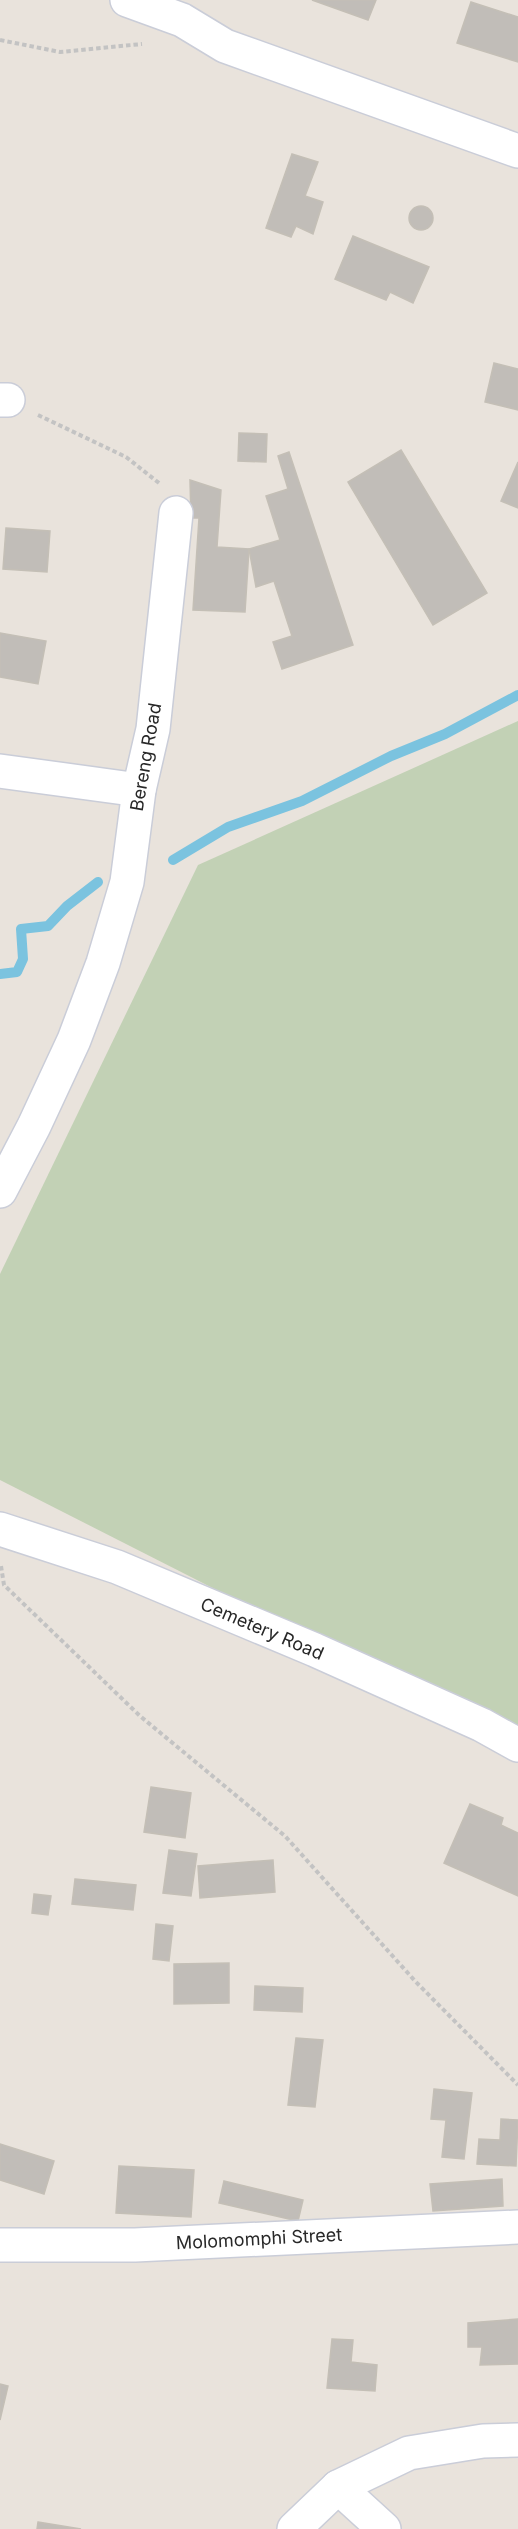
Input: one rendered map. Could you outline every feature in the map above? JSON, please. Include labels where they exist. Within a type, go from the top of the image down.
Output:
[{"type":"street","points":[[127,0],[182,20],[225,46],[518,151]]},
{"type":"street","name":"Bereng Road","points":[[0,1191],[34,1126],[74,1040],[103,963],[127,882],[139,790],[153,729],[176,513]]},
{"type":"street","points":[[0,771],[139,790]]},
{"type":"street","name":"Cemetery Road","points":[[0,1529],[117,1567],[315,1650],[482,1725],[518,1745]]},
{"type":"street","name":"Molomomphi Street","points":[[0,2245],[135,2245],[518,2227]]},
{"type":"street","points":[[294,2529],[338,2487],[409,2452],[483,2441],[518,2440]]},
{"type":"street","points":[[338,2487],[384,2529]]},
{"type":"path","points":[[0,40],[60,52],[145,44],[182,20]]},
{"type":"path","points":[[4,400],[126,457],[158,481],[176,513]]},
{"type":"path","points":[[0,1562],[4,1585],[140,1716],[285,1836],[415,1981],[518,2085]]},
{"type":"green space","points":[[518,721],[518,1729],[317,1641],[0,1480],[0,1274],[198,865]]},
{"type":"building","points":[[312,0],[376,0],[368,20]]},
{"type":"building","points":[[471,2],[518,17],[518,62],[457,43]]},
{"type":"building","points":[[292,154],[318,162],[305,196],[323,202],[313,234],[296,226],[291,237],[266,228]]},
{"type":"building","points":[[421,206],[430,209],[433,218],[430,227],[421,230],[412,227],[409,218],[412,209]]},
{"type":"building","points":[[353,236],[429,267],[413,303],[390,292],[386,300],[335,279]]},
{"type":"building","points":[[494,363],[518,369],[518,410],[485,402]]},
{"type":"building","points":[[239,433],[267,434],[266,462],[238,461]]},
{"type":"building","points":[[401,450],[487,593],[433,625],[348,482]]},
{"type":"building","points":[[289,452],[353,645],[282,669],[273,642],[292,636],[274,581],[256,587],[249,549],[280,540],[266,496],[288,489],[278,456]]},
{"type":"building","points":[[518,462],[518,508],[501,501]]},
{"type":"building","points":[[190,480],[221,490],[217,547],[249,549],[245,612],[193,610],[199,518],[191,518]]},
{"type":"building","points":[[6,528],[50,531],[47,572],[3,569]]},
{"type":"building","points":[[0,633],[46,641],[38,684],[0,677]]},
{"type":"building","points":[[151,1787],[191,1793],[185,1838],[144,1832]]},
{"type":"building","points":[[470,1804],[503,1818],[501,1825],[518,1833],[518,1896],[444,1863]]},
{"type":"building","points":[[169,1850],[197,1854],[191,1896],[163,1893]]},
{"type":"building","points":[[273,1860],[275,1892],[200,1898],[198,1866]]},
{"type":"building","points":[[75,1879],[136,1885],[133,1910],[72,1904]]},
{"type":"building","points":[[34,1894],[51,1896],[48,1915],[32,1913]]},
{"type":"building","points":[[156,1924],[173,1926],[169,1961],[153,1959]]},
{"type":"building","points":[[229,1963],[229,2003],[174,2004],[174,1964]]},
{"type":"building","points":[[255,1986],[303,1988],[302,2012],[254,2010]]},
{"type":"building","points":[[296,2038],[323,2040],[315,2107],[288,2105]]},
{"type":"building","points":[[434,2089],[472,2093],[464,2159],[442,2157],[446,2120],[431,2119]]},
{"type":"building","points":[[501,2119],[518,2120],[516,2166],[477,2164],[479,2139],[500,2140]]},
{"type":"building","points":[[0,2144],[54,2161],[44,2194],[0,2180]]},
{"type":"building","points":[[119,2166],[194,2170],[191,2217],[116,2213]]},
{"type":"building","points":[[502,2179],[503,2206],[433,2211],[430,2184]]},
{"type":"building","points":[[224,2181],[303,2200],[298,2221],[219,2203]]},
{"type":"building","points":[[518,2319],[518,2364],[480,2365],[482,2347],[468,2347],[468,2323]]},
{"type":"building","points":[[332,2339],[353,2340],[351,2362],[377,2365],[375,2391],[327,2388]]},
{"type":"building","points":[[0,2384],[8,2386],[0,2420]]},
{"type":"building","points":[[38,2522],[81,2529],[37,2529]]},
{"type":"waterway","points":[[173,860],[228,827],[302,801],[391,756],[445,734],[518,695]]},
{"type":"waterway","points":[[0,974],[17,972],[23,959],[21,929],[48,926],[67,906],[98,882]]}]
